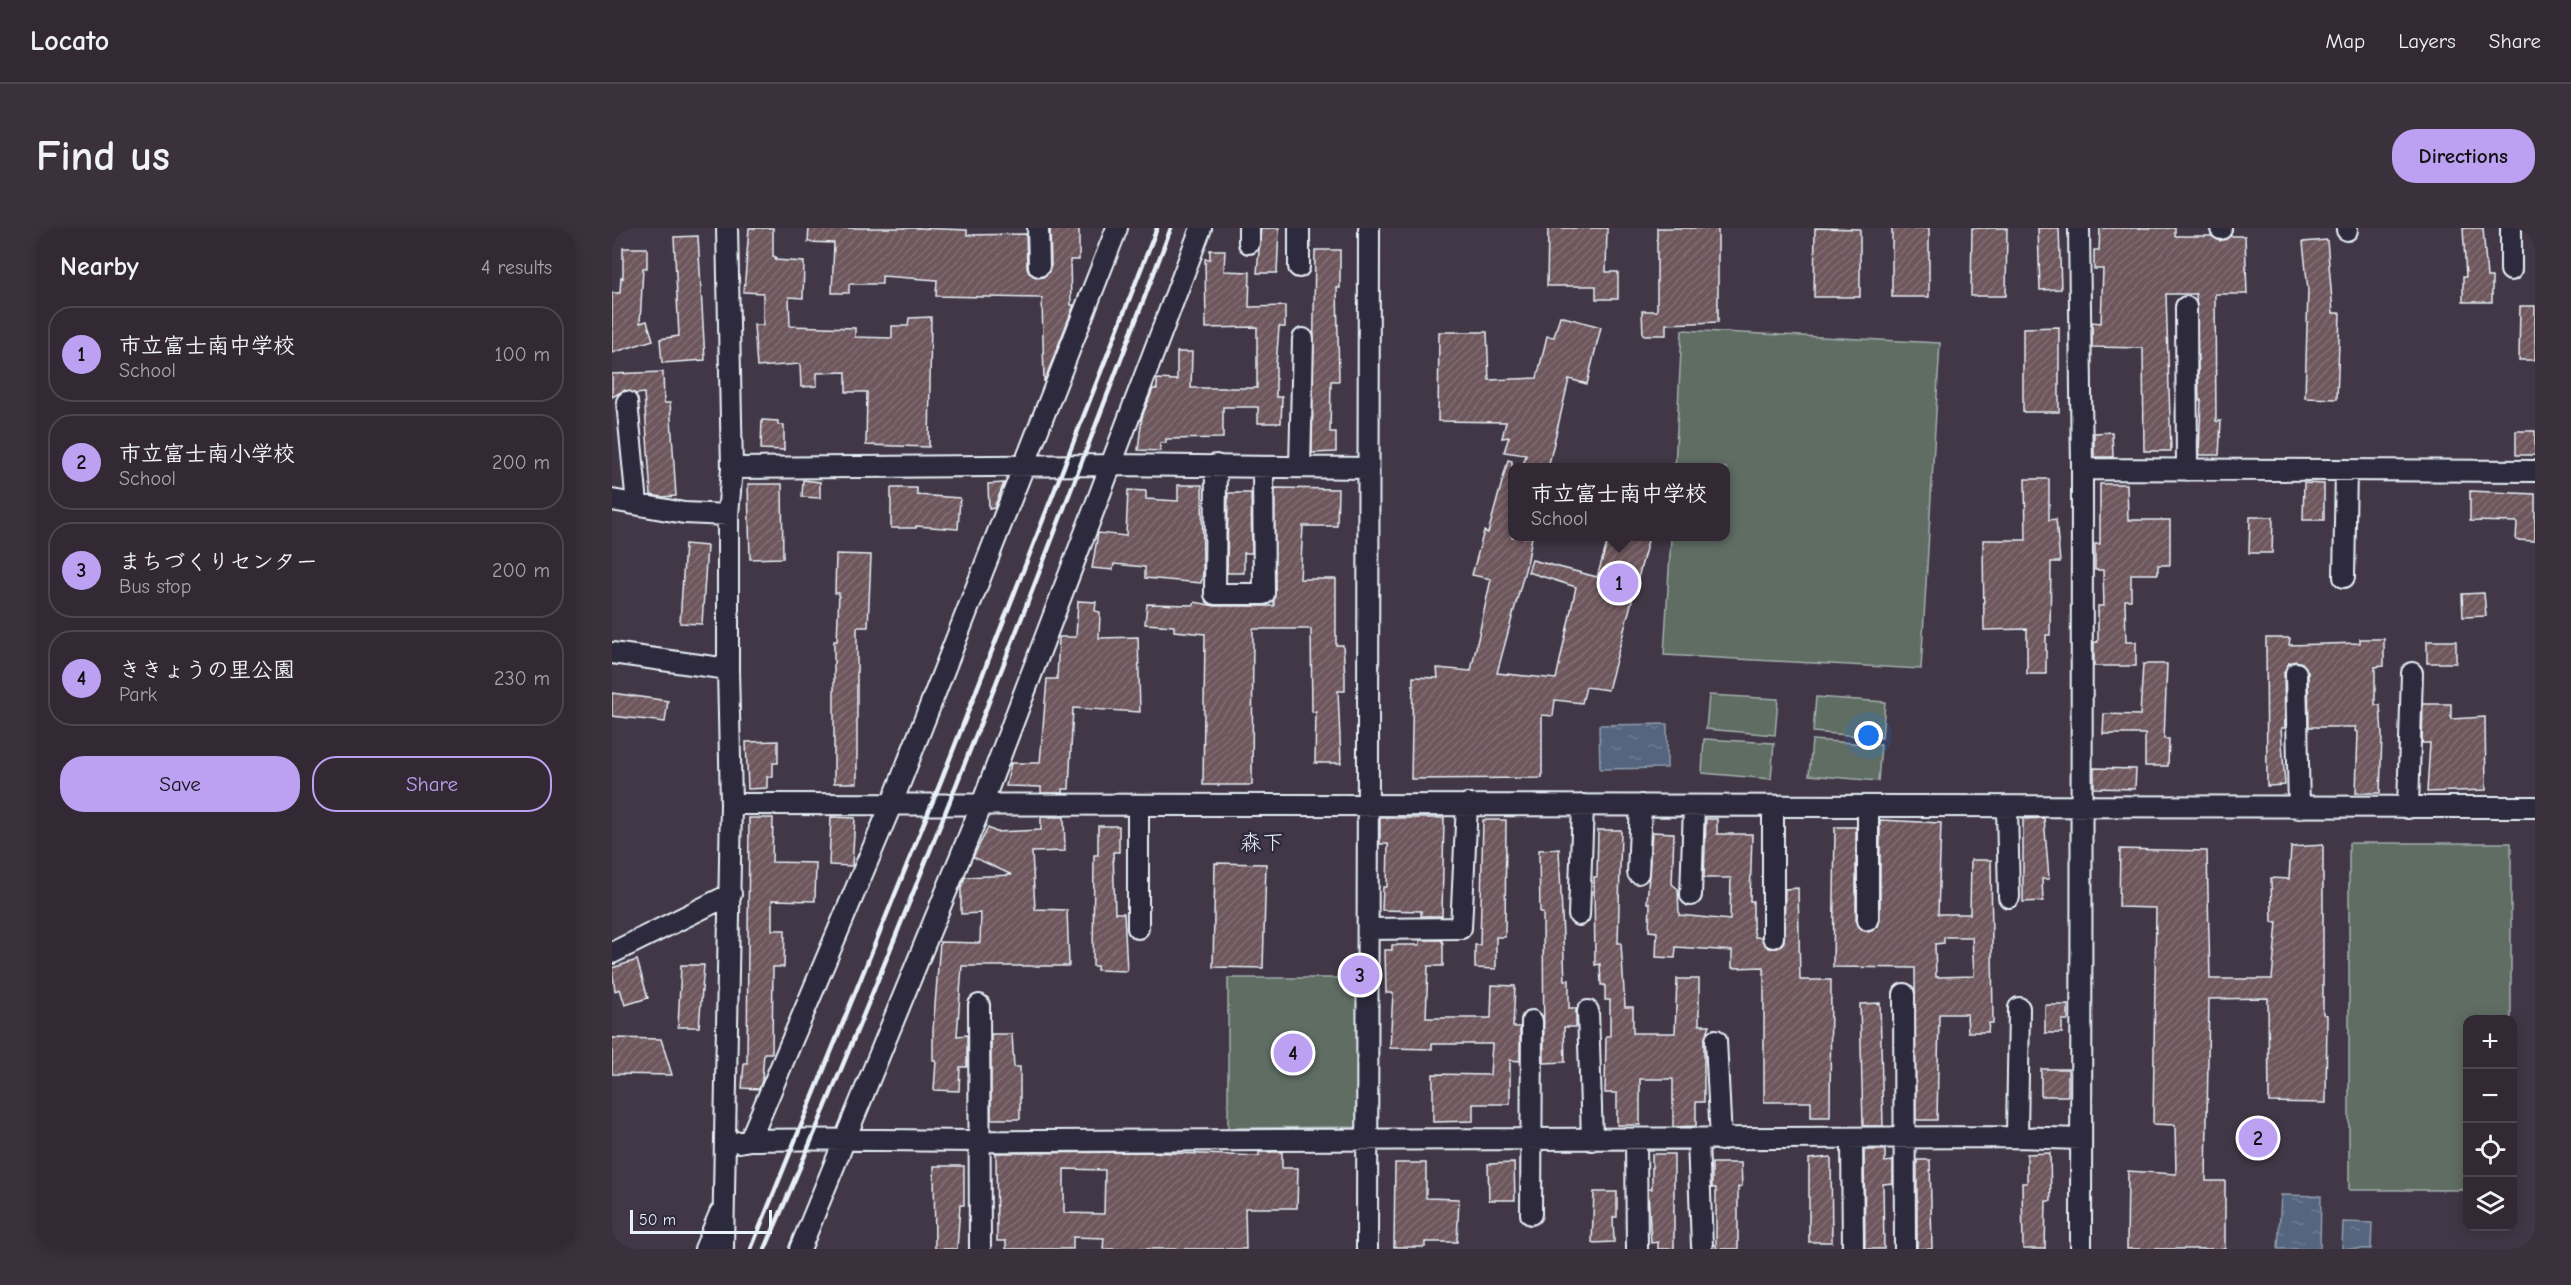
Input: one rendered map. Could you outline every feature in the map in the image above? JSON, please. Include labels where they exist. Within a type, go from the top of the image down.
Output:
[{"type":"street","points":[[723,1249],[731,804],[728,515],[732,468],[727,228]]},
{"type":"street","points":[[1038,228],[1039,266]]},
{"type":"street","points":[[750,1140],[892,803],[1117,228]]},
{"type":"street","points":[[800,1249],[982,804],[1113,465],[1201,228]]},
{"type":"street","points":[[1299,228],[1299,267]]},
{"type":"street","points":[[1367,1249],[1369,228]]},
{"type":"street","points":[[2079,228],[2082,469],[2081,1249]]},
{"type":"street","points":[[2511,228],[2511,270]]},
{"type":"street","points":[[2186,307],[2187,470]]},
{"type":"street","points":[[1300,467],[1303,339]]},
{"type":"street","points":[[627,402],[637,504]]},
{"type":"street","points":[[732,468],[1025,465],[1368,468]]},
{"type":"street","points":[[1216,465],[1215,594],[1264,594],[1263,467]]},
{"type":"street","points":[[2082,469],[2535,471]]},
{"type":"street","points":[[2344,577],[2346,470]]},
{"type":"street","points":[[612,500],[684,513],[728,515]]},
{"type":"street","points":[[612,653],[728,669]]},
{"type":"street","points":[[2296,673],[2299,808]]},
{"type":"street","points":[[2408,808],[2412,673]]},
{"type":"street","points":[[731,804],[1368,803],[2007,808],[2535,807]]},
{"type":"street","points":[[1368,929],[1461,928],[1467,804]]},
{"type":"street","points":[[1138,805],[1138,928]]},
{"type":"street","points":[[1579,915],[1583,805]]},
{"type":"street","points":[[1638,873],[1641,806]]},
{"type":"street","points":[[1691,895],[1694,806]]},
{"type":"street","points":[[1773,807],[1773,938]]},
{"type":"street","points":[[1868,807],[1868,920]]},
{"type":"street","points":[[2007,808],[2009,897]]},
{"type":"street","points":[[612,953],[730,894]]},
{"type":"street","points":[[1904,994],[1905,1249]]},
{"type":"street","points":[[979,1005],[980,1248]]},
{"type":"street","points":[[2017,1137],[2019,1008]]},
{"type":"street","points":[[1588,1011],[1592,1140]]},
{"type":"street","points":[[1531,1214],[1532,1021]]},
{"type":"street","points":[[1716,1040],[1721,1140]]},
{"type":"street","points":[[724,1144],[750,1140],[845,1138],[981,1141],[1852,1140],[1905,1137],[2080,1139]]},
{"type":"street","points":[[1636,1140],[1637,1249]]},
{"type":"street","points":[[1698,1140],[1702,1246]]},
{"type":"street","points":[[1852,1140],[1853,1249]]},
{"type":"street","points":[[705,1249],[723,1205]]},
{"type":"green space","points":[[1682,330],[1940,343],[1921,669],[1664,655],[1671,541],[1730,541],[1730,463],[1675,463]]},
{"type":"green space","points":[[1709,695],[1778,699],[1775,735],[1706,729]]},
{"type":"green space","points":[[1816,697],[1885,702],[1882,738],[1813,732]]},
{"type":"green space","points":[[1704,739],[1774,743],[1771,779],[1702,773]]},
{"type":"green space","points":[[1812,740],[1881,745],[1878,781],[1809,775]]},
{"type":"green space","points":[[2349,843],[2511,843],[2511,1015],[2463,1015],[2463,1190],[2349,1190]]},
{"type":"green space","points":[[1228,978],[1357,978],[1357,1127],[1228,1128]]},
{"type":"water","points":[[1667,724],[1667,768],[1600,769],[1599,725]]},
{"type":"water","points":[[2281,1195],[2321,1196],[2320,1249],[2278,1249]]},
{"type":"water","points":[[2343,1222],[2372,1223],[2371,1249],[2342,1249]]},
{"type":"building","points":[[749,228],[773,228],[775,260],[804,262],[803,298],[789,297],[790,326],[855,328],[855,337],[892,338],[892,326],[908,326],[909,318],[931,317],[929,447],[866,445],[867,392],[846,392],[846,372],[817,373],[817,386],[801,387],[800,364],[757,367],[754,325],[763,325],[763,293],[744,292]]},
{"type":"building","points":[[809,228],[920,228],[967,230],[967,235],[1026,234],[1027,267],[1029,273],[1039,278],[1046,276],[1051,266],[1050,228],[1079,228],[1079,260],[1070,260],[1071,305],[1074,305],[1044,382],[1042,298],[936,296],[937,280],[882,276],[882,284],[849,284],[849,293],[832,293],[834,243],[808,242]]},
{"type":"building","points":[[1261,228],[1279,228],[1277,273],[1257,273]]},
{"type":"building","points":[[1548,228],[1607,228],[1606,272],[1618,272],[1618,299],[1596,299],[1596,286],[1547,286]]},
{"type":"building","points":[[1657,228],[1718,228],[1718,322],[1666,324],[1666,335],[1643,335],[1642,311],[1657,311]]},
{"type":"building","points":[[1815,228],[1860,229],[1860,297],[1814,297]]},
{"type":"building","points":[[1892,228],[1929,228],[1929,297],[1892,297]]},
{"type":"building","points":[[1972,228],[2007,228],[2006,296],[1971,296]]},
{"type":"building","points":[[2038,228],[2059,228],[2061,289],[2040,290]]},
{"type":"building","points":[[2100,228],[2175,228],[2175,236],[2212,236],[2220,241],[2230,236],[2245,236],[2247,294],[2215,294],[2216,421],[2221,421],[2219,455],[2199,455],[2201,400],[2199,400],[2196,294],[2166,294],[2171,451],[2144,451],[2143,348],[2092,347],[2092,322],[2101,323],[2103,269],[2094,269],[2094,250],[2099,250]]},
{"type":"building","points":[[2463,228],[2483,228],[2487,277],[2492,277],[2492,302],[2463,302],[2463,277],[2466,277]]},
{"type":"building","points":[[698,236],[705,360],[662,363],[660,339],[679,336],[674,237]]},
{"type":"building","points":[[2327,240],[2333,313],[2340,313],[2337,399],[2305,398],[2308,290],[2303,242]]},
{"type":"building","points":[[623,248],[647,248],[647,268],[643,268],[640,323],[647,321],[653,340],[612,353],[612,293],[620,293],[621,277],[623,278]]},
{"type":"building","points":[[1210,250],[1225,250],[1224,271],[1250,272],[1249,307],[1285,306],[1285,327],[1279,327],[1276,365],[1276,397],[1282,397],[1281,423],[1258,423],[1258,407],[1223,407],[1223,438],[1166,439],[1166,443],[1160,443],[1160,451],[1138,450],[1142,417],[1153,389],[1157,389],[1157,379],[1177,380],[1177,352],[1192,352],[1191,388],[1257,388],[1257,327],[1206,328],[1205,259],[1210,259]]},
{"type":"building","points":[[1315,250],[1340,250],[1340,288],[1337,288],[1339,381],[1331,381],[1330,432],[1336,432],[1336,452],[1312,453]]},
{"type":"building","points":[[2520,306],[2535,306],[2535,360],[2519,360]]},
{"type":"building","points":[[1560,316],[1601,327],[1587,384],[1569,379],[1549,463],[1524,463],[1526,455],[1504,452],[1509,437],[1502,438],[1506,422],[1438,421],[1439,332],[1487,332],[1489,380],[1537,378],[1547,336],[1554,337]]},
{"type":"building","points":[[2059,327],[2059,412],[2023,412],[2023,328]]},
{"type":"building","points":[[663,372],[664,403],[670,403],[676,496],[661,497],[651,495],[644,393],[636,394],[625,390],[612,397],[612,374]]},
{"type":"building","points":[[762,420],[778,421],[778,425],[784,425],[784,450],[761,449]]},
{"type":"building","points":[[2516,431],[2535,431],[2535,455],[2516,455]]},
{"type":"building","points":[[2112,432],[2113,457],[2094,457],[2094,433]]},
{"type":"building","points":[[1508,460],[1512,461],[1508,463],[1508,541],[1531,541],[1497,673],[1556,679],[1576,587],[1528,572],[1532,560],[1597,577],[1608,541],[1648,541],[1608,690],[1586,687],[1582,703],[1555,700],[1553,716],[1542,715],[1542,778],[1411,779],[1413,677],[1438,678],[1437,668],[1471,671],[1491,579],[1472,575],[1484,531],[1488,533]]},
{"type":"building","points":[[2025,479],[2049,479],[2049,520],[2056,519],[2060,562],[2051,562],[2050,635],[2046,635],[2046,674],[2027,674],[2027,629],[1984,630],[1983,540],[2026,540]]},
{"type":"building","points":[[803,480],[820,482],[820,498],[802,497]]},
{"type":"building","points":[[1004,483],[994,508],[989,509],[988,484]]},
{"type":"building","points":[[2304,483],[2324,484],[2324,520],[2303,520]]},
{"type":"building","points":[[748,484],[782,484],[783,558],[750,559]]},
{"type":"building","points":[[2100,484],[2127,484],[2128,520],[2170,520],[2170,565],[2158,565],[2158,574],[2131,574],[2131,600],[2125,600],[2126,642],[2136,642],[2136,666],[2094,666],[2094,642],[2098,642],[2098,606],[2104,606],[2103,570],[2095,570],[2095,544],[2100,544]]},
{"type":"building","points":[[1178,485],[1202,485],[1203,574],[1201,583],[1145,578],[1145,567],[1114,564],[1113,570],[1092,568],[1098,533],[1126,536],[1128,490],[1146,491],[1146,499],[1178,501]]},
{"type":"building","points":[[891,488],[917,488],[917,495],[960,498],[958,529],[916,526],[916,528],[891,528]]},
{"type":"building","points":[[1275,488],[1338,489],[1337,526],[1303,526],[1300,579],[1336,579],[1336,645],[1343,645],[1345,676],[1345,691],[1338,691],[1341,763],[1315,763],[1316,712],[1312,712],[1311,629],[1253,629],[1252,785],[1203,785],[1205,634],[1174,631],[1174,626],[1145,624],[1147,604],[1194,605],[1195,602],[1215,606],[1274,606]]},
{"type":"building","points":[[2470,491],[2535,494],[2535,541],[2516,540],[2517,522],[2470,521]]},
{"type":"building","points":[[1228,493],[1251,493],[1252,553],[1244,553],[1244,573],[1227,573]]},
{"type":"building","points":[[2250,517],[2273,517],[2272,553],[2249,553]]},
{"type":"building","points":[[685,544],[707,546],[702,624],[680,623]]},
{"type":"building","points":[[836,554],[871,555],[868,627],[857,627],[857,783],[834,783],[834,641],[837,641],[839,593],[835,593]]},
{"type":"building","points":[[2484,593],[2486,616],[2463,617],[2462,594]]},
{"type":"building","points":[[1078,601],[1096,602],[1095,611],[1100,612],[1099,638],[1138,637],[1140,712],[1073,708],[1069,789],[1063,789],[1063,793],[1041,793],[1041,787],[1006,786],[1011,763],[1040,763],[1047,679],[1057,679],[1059,637],[1076,637]]},
{"type":"building","points":[[2266,638],[2290,638],[2289,645],[2360,643],[2360,639],[2384,639],[2384,666],[2375,667],[2375,705],[2380,705],[2382,735],[2380,793],[2356,793],[2358,732],[2355,731],[2356,727],[2309,727],[2308,672],[2302,663],[2296,661],[2289,663],[2284,673],[2285,728],[2281,728],[2285,785],[2267,786]]},
{"type":"building","points":[[2427,641],[2456,641],[2456,663],[2427,663]]},
{"type":"building","points":[[2143,664],[2167,664],[2164,739],[2169,739],[2168,766],[2145,766],[2145,734],[2103,734],[2104,714],[2140,715]]},
{"type":"building","points":[[612,693],[668,701],[665,722],[612,716]]},
{"type":"building","points":[[2423,704],[2451,704],[2451,719],[2485,717],[2486,790],[2427,792],[2430,743],[2422,743]]},
{"type":"building","points":[[778,741],[778,763],[773,763],[773,777],[767,777],[767,788],[748,789],[746,742]]},
{"type":"building","points":[[2094,768],[2136,769],[2135,789],[2094,788]]},
{"type":"building","points":[[831,817],[855,818],[852,866],[829,865]]},
{"type":"building","points":[[1041,817],[1064,817],[1065,851],[1032,852],[1035,909],[1067,910],[1069,966],[962,966],[957,1036],[967,1035],[967,1067],[960,1067],[959,1091],[934,1090],[936,1061],[933,1060],[933,1030],[940,942],[980,943],[981,913],[961,914],[961,888],[965,877],[1012,875],[973,857],[988,828],[996,832],[1041,830]]},
{"type":"building","points":[[749,818],[773,818],[772,862],[816,863],[815,901],[772,900],[772,930],[785,930],[784,967],[773,967],[772,1053],[764,1053],[759,1089],[742,1088],[744,1063],[747,1063]]},
{"type":"building","points":[[1380,818],[1444,818],[1442,916],[1421,916],[1421,911],[1382,910],[1383,887],[1387,887],[1388,844],[1380,844]]},
{"type":"building","points":[[2044,818],[2049,879],[2042,879],[2043,901],[2023,902],[2023,819]]},
{"type":"building","points":[[1706,819],[1717,819],[1717,834],[1752,834],[1750,901],[1753,901],[1753,926],[1755,937],[1761,937],[1768,948],[1778,948],[1784,942],[1785,889],[1798,888],[1800,980],[1831,980],[1830,1117],[1811,1117],[1811,1102],[1764,1102],[1764,967],[1732,968],[1732,951],[1676,947],[1675,958],[1656,957],[1657,932],[1649,931],[1650,903],[1647,903],[1652,832],[1674,833],[1672,884],[1678,889],[1679,915],[1730,920],[1731,878],[1704,878]]},
{"type":"building","points":[[1483,820],[1506,820],[1505,937],[1496,937],[1496,969],[1475,968],[1475,945],[1480,945]]},
{"type":"building","points":[[1880,820],[1941,823],[1938,914],[1970,914],[1971,860],[1991,860],[1993,1023],[1989,1023],[1988,1032],[1968,1032],[1967,1014],[1939,1014],[1937,1120],[1916,1120],[1915,968],[1833,967],[1835,827],[1856,827],[1856,920],[1862,930],[1869,932],[1878,926],[1880,920]],"holes":[[[1944,937],[1972,937],[1974,976],[1936,977],[1935,944],[1944,943]]]},
{"type":"building","points":[[1098,826],[1119,826],[1119,852],[1113,852],[1115,913],[1124,913],[1127,971],[1097,970],[1097,966],[1093,966],[1094,855],[1098,855]]},
{"type":"building","points":[[1598,830],[1621,830],[1618,943],[1621,943],[1625,1007],[1633,1007],[1633,1033],[1675,1033],[1677,979],[1699,979],[1699,1025],[1710,1025],[1704,1041],[1704,1102],[1696,1102],[1696,1126],[1673,1127],[1673,1079],[1640,1079],[1640,1125],[1617,1125],[1617,1093],[1605,1093],[1606,1036],[1610,1036],[1610,1000],[1605,1000],[1605,985],[1601,985],[1600,964],[1595,965],[1594,877],[1597,877]]},
{"type":"building","points":[[2323,845],[2323,1014],[2327,1015],[2326,1103],[2269,1102],[2268,998],[2209,999],[2206,1181],[2225,1181],[2225,1249],[2127,1249],[2128,1171],[2176,1174],[2175,1125],[2153,1124],[2156,908],[2119,907],[2120,849],[2207,851],[2210,979],[2272,979],[2277,922],[2272,922],[2271,878],[2289,879],[2291,847]]},
{"type":"building","points":[[1559,849],[1565,980],[1569,980],[1569,1008],[1576,1008],[1576,1027],[1564,1027],[1565,1062],[1544,1063],[1543,913],[1540,913],[1539,850]]},
{"type":"building","points":[[1215,863],[1266,864],[1263,968],[1213,967]]},
{"type":"building","points":[[1420,940],[1441,940],[1443,943],[1443,966],[1428,966],[1426,1018],[1491,1018],[1492,985],[1515,986],[1513,1027],[1520,1027],[1520,1061],[1510,1060],[1510,1104],[1473,1104],[1473,1121],[1433,1122],[1433,1074],[1490,1075],[1492,1044],[1432,1044],[1432,1049],[1390,1048],[1393,993],[1386,993],[1385,950],[1392,950],[1392,945],[1420,945]]},
{"type":"building","points":[[637,960],[648,998],[625,1005],[620,989],[615,991],[612,968]]},
{"type":"building","points":[[681,965],[704,965],[699,1027],[678,1027]]},
{"type":"building","points":[[1880,1003],[1883,1126],[1863,1126],[1860,1004]]},
{"type":"building","points":[[2045,1005],[2068,1005],[2068,1020],[2062,1020],[2062,1033],[2045,1033]]},
{"type":"building","points":[[991,1034],[1012,1034],[1014,1067],[1020,1067],[1020,1119],[991,1119]]},
{"type":"building","points":[[612,1038],[661,1039],[672,1075],[612,1074]]},
{"type":"building","points":[[2041,1069],[2068,1069],[2068,1096],[2041,1096]]},
{"type":"building","points":[[1864,1150],[1885,1150],[1885,1162],[1893,1161],[1893,1183],[1883,1184],[1884,1249],[1865,1249]]},
{"type":"building","points":[[1146,1152],[1259,1156],[1259,1152],[1282,1152],[1282,1168],[1298,1168],[1297,1208],[1245,1208],[1246,1249],[1103,1249],[1104,1238],[1073,1237],[1073,1249],[1006,1249],[1006,1241],[997,1241],[996,1153]],"holes":[[[1064,1169],[1105,1170],[1104,1214],[1064,1213]]]},
{"type":"building","points":[[2050,1153],[2051,1201],[2046,1201],[2045,1249],[2023,1249],[2022,1183],[2027,1183],[2027,1154]]},
{"type":"building","points":[[1652,1154],[1674,1154],[1674,1249],[1658,1249],[1658,1242],[1651,1243],[1648,1189],[1652,1189]]},
{"type":"building","points":[[1831,1157],[1832,1242],[1809,1242],[1809,1159]]},
{"type":"building","points":[[1917,1160],[1930,1160],[1932,1249],[1917,1249]]},
{"type":"building","points":[[1395,1163],[1426,1163],[1426,1198],[1459,1199],[1457,1242],[1425,1242],[1425,1247],[1394,1247]]},
{"type":"building","points":[[1514,1163],[1515,1200],[1489,1200],[1488,1164]]},
{"type":"building","points":[[1712,1163],[1741,1163],[1742,1186],[1738,1187],[1738,1249],[1716,1249],[1716,1188],[1712,1188]]},
{"type":"building","points":[[934,1166],[964,1166],[964,1205],[960,1205],[957,1249],[935,1249]]},
{"type":"building","points":[[1594,1192],[1617,1192],[1617,1217],[1613,1217],[1614,1242],[1592,1243]]},
{"type":"railway","points":[[751,1249],[941,781],[1157,228]]},
{"type":"railway","points":[[765,1249],[923,868],[1024,613],[1171,228]]},
{"type":"place","name":"市立富士南中学校","points":[[1619,583]]},
{"type":"place","name":"まちづくりセンター","points":[[1360,975]]},
{"type":"place","name":"ききょうの里公園","points":[[1293,1053]]},
{"type":"place","name":"市立富士南小学校","points":[[2258,1138]]},
{"type":"district","name":"森下","points":[[1262,842]]}]
